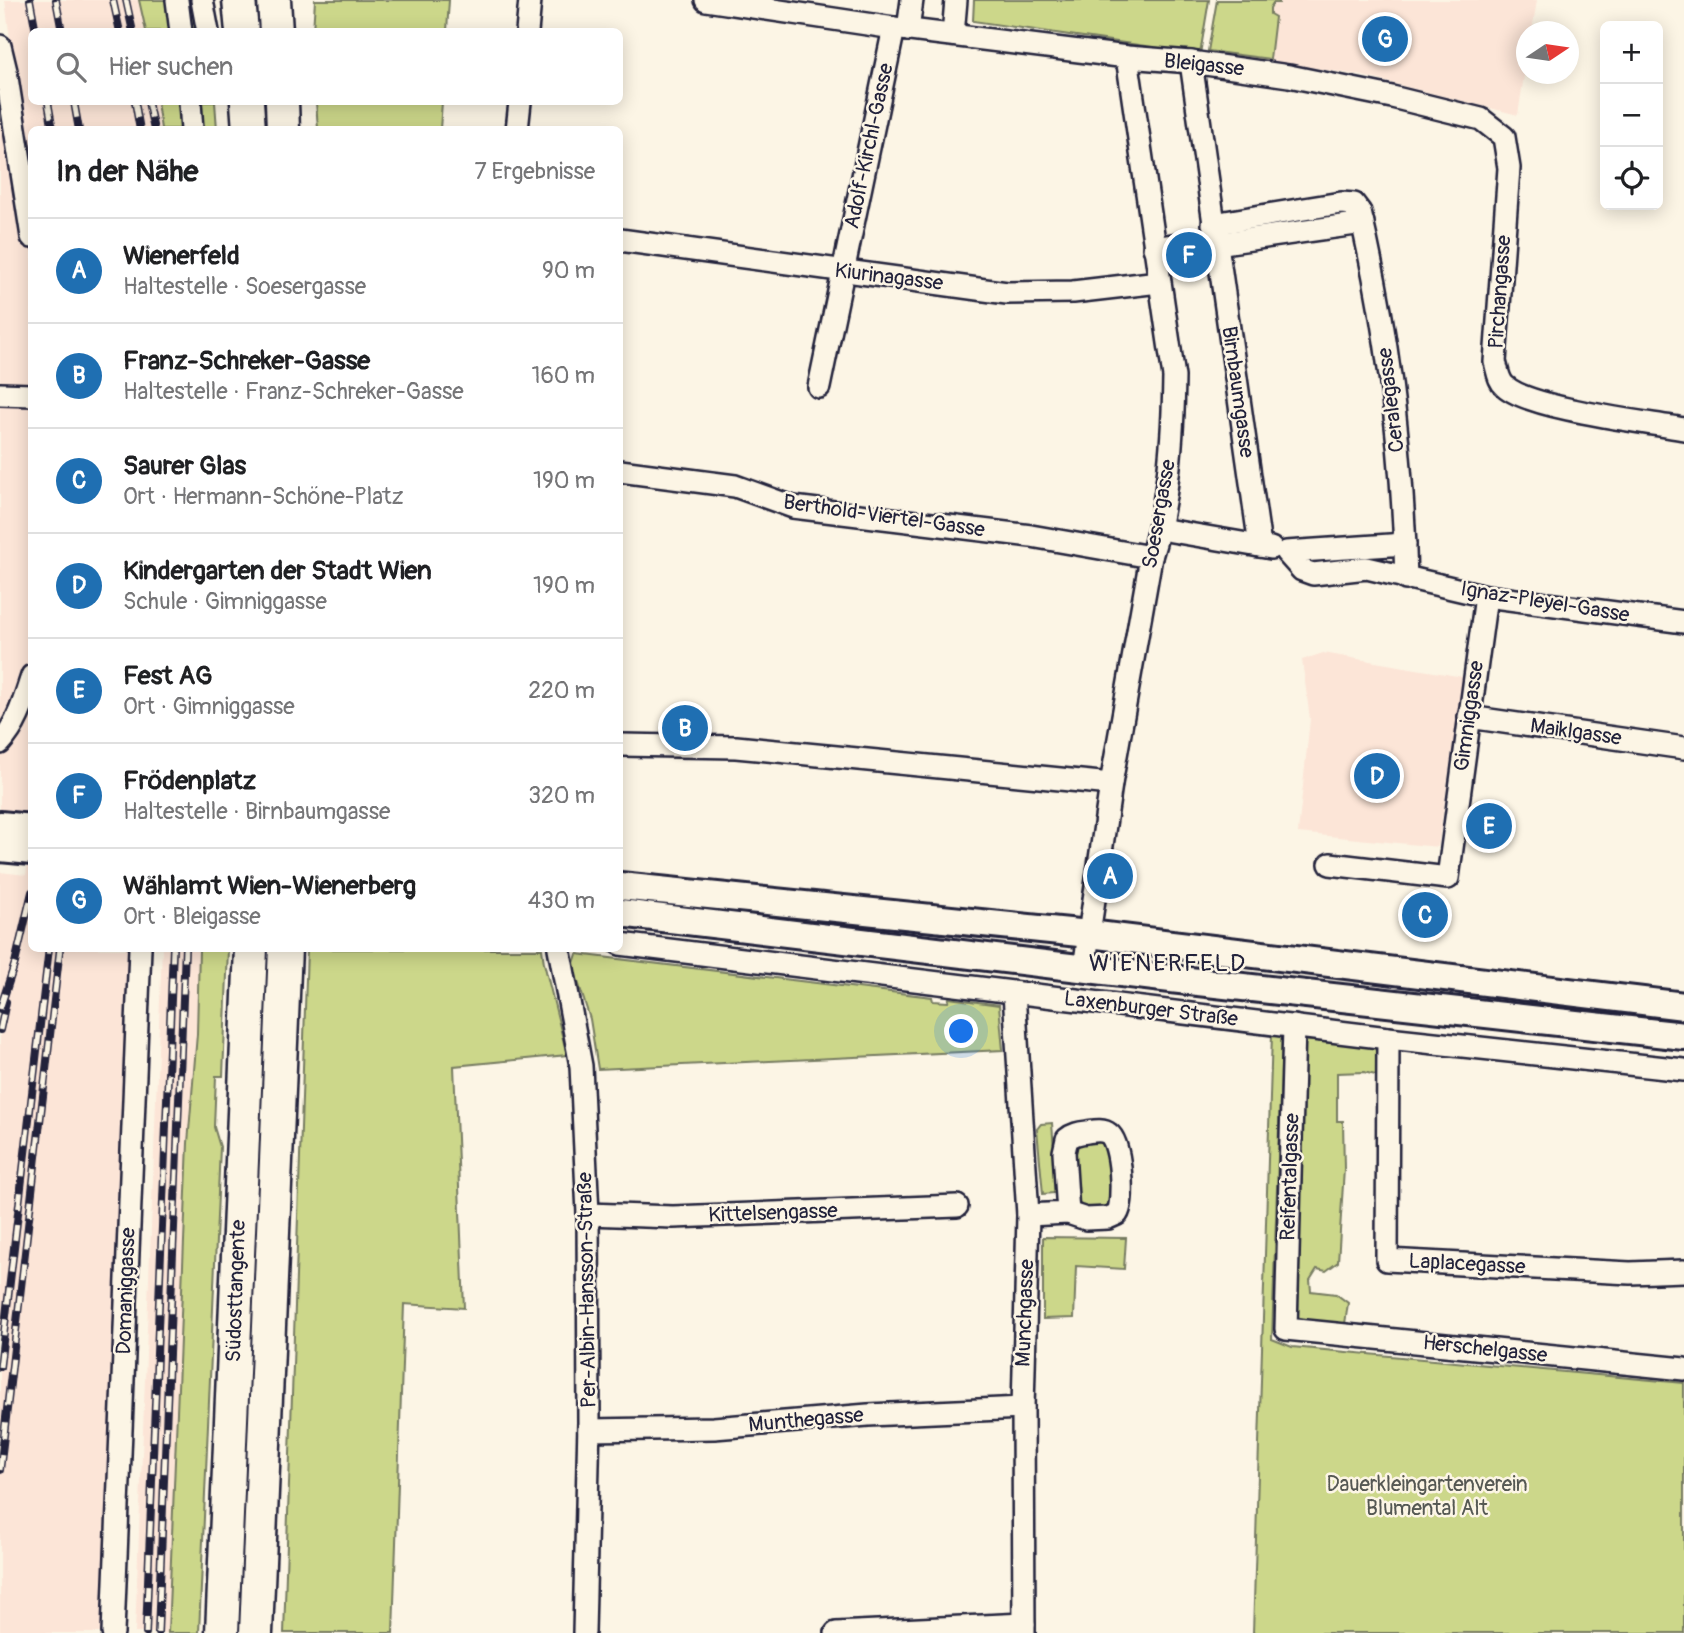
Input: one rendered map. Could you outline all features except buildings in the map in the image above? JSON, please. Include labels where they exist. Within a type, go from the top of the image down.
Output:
[{"type":"highway","points":[[239,0],[242,28]]},
{"type":"highway","points":[[274,0],[276,28]]},
{"type":"highway","points":[[282,105],[283,126]]},
{"type":"highway","name":"Südosttangente","points":[[222,1633],[251,952]]},
{"type":"highway","name":"Südosttangente","points":[[256,1633],[285,952]]},
{"type":"main road","points":[[0,825],[28,828]]},
{"type":"main road","points":[[0,848],[28,851]]},
{"type":"main road","points":[[623,886],[1089,934],[1684,1006]]},
{"type":"main road","name":"Laxenburger Straße","points":[[623,913],[1684,1036]]},
{"type":"street","points":[[177,0],[180,28]]},
{"type":"street","points":[[202,0],[207,28]]},
{"type":"street","points":[[527,28],[530,0]]},
{"type":"street","name":"Bleigasse","points":[[706,0],[953,36],[1191,62],[1289,76],[1481,119],[1504,137]]},
{"type":"street","name":"Adolf-Kirchl-Gasse","points":[[819,387],[842,271],[901,29],[912,0]]},
{"type":"street","points":[[953,36],[956,0]]},
{"type":"street","points":[[0,46],[28,212]]},
{"type":"street","name":"Soesergasse","points":[[1084,968],[1111,784],[1151,557],[1160,529],[1173,428],[1174,377],[1127,57]]},
{"type":"street","name":"Birnbaumgasse","points":[[1191,62],[1260,545]]},
{"type":"street","points":[[190,105],[192,126]]},
{"type":"street","points":[[517,126],[520,105]]},
{"type":"street","name":"Pirchangasse","points":[[1504,137],[1509,168],[1495,362],[1500,380],[1508,389],[1535,402],[1684,429]]},
{"type":"street","name":"Ceralegasse","points":[[1214,235],[1363,223],[1379,302],[1394,411],[1406,579]]},
{"type":"street","points":[[1154,248],[1214,235]]},
{"type":"street","name":"Kiurinagasse","points":[[623,240],[1007,293],[1073,292],[1159,282]]},
{"type":"street","points":[[0,394],[28,396]]},
{"type":"street","name":"Berthold-Viertel-Gasse","points":[[623,471],[735,486],[793,507],[1031,536],[1151,557]]},
{"type":"street","points":[[1160,529],[1260,545],[1286,552],[1405,544]]},
{"type":"street","name":"Ignaz-Pleyel-Gasse","points":[[1286,552],[1302,570],[1313,574],[1367,568],[1486,596],[1684,622]]},
{"type":"street","name":"Gimniggasse","points":[[1330,864],[1448,878],[1486,596]]},
{"type":"street","points":[[0,743],[7,736],[22,708],[28,689]]},
{"type":"street","name":"Maiklgasse","points":[[1468,717],[1684,748]]},
{"type":"street","points":[[623,746],[736,747],[1111,784]]},
{"type":"street","name":"Laxenburger Straße","points":[[623,944],[1388,1038],[1684,1070]]},
{"type":"street","name":"Domaniggasse","points":[[113,1633],[140,952]]},
{"type":"street","name":"Per-Albin-Hansson-Straße","points":[[560,952],[581,1066],[588,1214],[589,1430],[584,1633]]},
{"type":"street","name":"Munchgasse","points":[[1014,993],[1028,1215],[1023,1408],[1024,1629]]},
{"type":"street","name":"Reifentalgasse","points":[[1286,1329],[1294,1026]]},
{"type":"street","name":"Laplacegasse","points":[[1388,1038],[1387,1260],[1630,1273],[1684,1272]]},
{"type":"street","name":"Kittelsengasse","points":[[588,1214],[673,1217],[957,1206]]},
{"type":"street","points":[[1028,1215],[1068,1213]]},
{"type":"street","name":"Herschelgasse","points":[[1286,1329],[1684,1369]]},
{"type":"street","name":"Munthegasse","points":[[589,1430],[713,1428],[869,1415],[1023,1408]]},
{"type":"street","points":[[836,1633],[1024,1629]]},
{"type":"shaded area","points":[[5,0],[139,0],[145,28],[28,28],[28,105],[157,105],[161,126],[28,126],[28,814],[0,811],[0,60],[17,95]]},
{"type":"shaded area","points":[[1217,0],[1537,0],[1534,21],[1516,21],[1516,84],[1523,84],[1518,115],[1363,76],[1209,51]]},
{"type":"shaded area","points":[[1323,653],[1463,677],[1438,847],[1298,833],[1310,719],[1302,660]]},
{"type":"shaded area","points":[[28,863],[28,952],[129,952],[117,1300],[113,1347],[117,1348],[107,1633],[0,1633],[0,872],[26,875]]},
{"type":"shaded area","points":[[162,952],[199,952],[197,1034],[188,1143],[168,1633],[135,1633]]},
{"type":"green space","points":[[139,0],[214,0],[214,28],[145,28]]},
{"type":"green space","points":[[315,0],[449,0],[447,28],[313,28]]},
{"type":"green space","points":[[974,0],[1209,0],[1200,54],[973,21]]},
{"type":"green space","points":[[1217,0],[1279,0],[1279,3],[1273,3],[1270,8],[1270,14],[1275,17],[1270,59],[1208,51]]},
{"type":"green space","points":[[157,105],[215,105],[217,126],[161,126]]},
{"type":"green space","points":[[316,105],[442,105],[440,126],[318,126]]},
{"type":"green space","points":[[199,952],[228,952],[223,1076],[216,1076],[214,1127],[220,1147],[199,1633],[168,1633],[188,1143],[197,1034]]},
{"type":"green space","points":[[307,952],[542,952],[567,1055],[454,1066],[464,1308],[404,1304],[393,1633],[284,1633]]},
{"type":"green space","points":[[577,954],[932,997],[933,1001],[948,1002],[949,998],[999,1005],[1003,1050],[598,1069],[590,1019],[573,966]]},
{"type":"green space","name":"Dauerkleingartenverein Blumental Alt","points":[[1272,1034],[1282,1036],[1272,1339],[1292,1347],[1684,1383],[1684,1633],[1253,1633]]},
{"type":"green space","points":[[1300,1040],[1379,1047],[1379,1076],[1364,1072],[1337,1073],[1337,1121],[1343,1121],[1344,1169],[1338,1262],[1326,1271],[1317,1269],[1310,1280],[1311,1291],[1336,1294],[1348,1303],[1345,1324],[1297,1317]]},
{"type":"green space","points":[[1052,1123],[1057,1189],[1054,1193],[1043,1194],[1037,1129],[1041,1124]]},
{"type":"green space","points":[[1100,1139],[1109,1150],[1111,1202],[1106,1209],[1088,1210],[1082,1207],[1078,1200],[1073,1153],[1078,1142]]},
{"type":"green space","points":[[1043,1237],[1126,1238],[1124,1269],[1076,1266],[1074,1318],[1043,1319]]},
{"type":"railway","points":[[30,0],[35,28]]},
{"type":"railway","points":[[56,0],[61,28]]},
{"type":"railway","points":[[113,0],[119,28]]},
{"type":"railway","points":[[126,0],[132,28]]},
{"type":"railway","points":[[49,105],[52,126]]},
{"type":"railway","points":[[75,105],[78,126]]},
{"type":"railway","points":[[136,105],[139,126]]},
{"type":"railway","points":[[149,105],[153,126]]},
{"type":"railway","points":[[0,1009],[28,909]]},
{"type":"railway","points":[[0,1367],[49,952]]},
{"type":"railway","points":[[0,1470],[60,952]]},
{"type":"railway","points":[[146,1633],[173,952]]},
{"type":"railway","points":[[158,1633],[185,952]]},
{"type":"railway","points":[[0,1030],[6,1002]]},
{"type":"place","name":"Wählamt Wien-Wienerberg","points":[[1385,39]]},
{"type":"place","name":"Frödenplatz","points":[[1189,255]]},
{"type":"place","name":"Franz-Schreker-Gasse","points":[[685,728]]},
{"type":"place","name":"Kindergarten der Stadt Wien","points":[[1377,776]]},
{"type":"place","name":"Fest AG","points":[[1489,826]]},
{"type":"place","name":"Wienerfeld","points":[[1110,876]]},
{"type":"place","name":"Saurer Glas","points":[[1425,915]]},
{"type":"district","name":"WIENERFELD","points":[[1168,963]]}]
